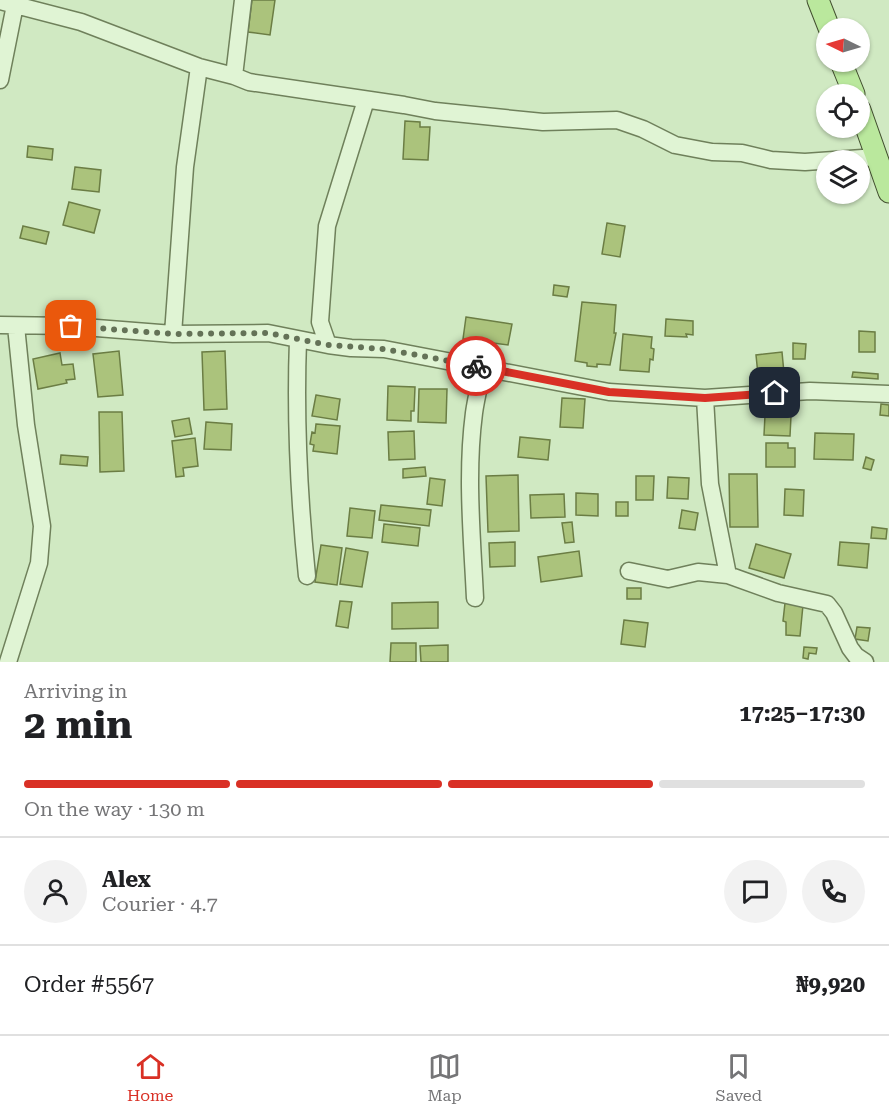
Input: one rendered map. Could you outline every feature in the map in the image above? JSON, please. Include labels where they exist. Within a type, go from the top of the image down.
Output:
[{"type":"main road","points":[[818,0],[825,18]]},
{"type":"main road","points":[[870,138],[889,192]]},
{"type":"street","points":[[234,75],[243,0]]},
{"type":"street","points":[[0,80],[8,3],[81,22],[199,68],[234,75],[249,82],[435,111],[543,122],[617,120],[643,129],[675,145],[712,152],[742,153],[771,160],[805,162],[877,157]]},
{"type":"street","points":[[173,334],[185,167],[199,68]]},
{"type":"street","points":[[328,345],[320,322],[327,226],[366,100]]},
{"type":"street","points":[[8,662],[39,562],[42,526],[8,326],[71,326],[173,334],[268,333],[328,345],[384,349],[609,392],[705,398],[810,391],[889,394]]},
{"type":"street","points":[[298,340],[298,440],[302,533],[307,576]]},
{"type":"street","points":[[475,598],[471,460],[474,412],[483,368]]},
{"type":"street","points":[[705,398],[710,484],[728,575]]},
{"type":"street","points":[[629,571],[668,579],[698,572],[728,575],[778,593],[827,604],[834,613],[850,648],[865,662]]},
{"type":"building","points":[[252,0],[275,0],[270,35],[248,32]]},
{"type":"building","points":[[405,121],[420,122],[420,127],[430,127],[428,160],[403,159]]},
{"type":"building","points":[[28,146],[53,149],[52,160],[27,157]]},
{"type":"building","points":[[75,167],[101,170],[99,192],[72,189]]},
{"type":"building","points":[[69,202],[100,210],[94,233],[63,225]]},
{"type":"building","points":[[607,223],[625,226],[620,257],[602,254]]},
{"type":"building","points":[[23,226],[49,232],[46,244],[20,238]]},
{"type":"building","points":[[554,285],[569,287],[567,297],[553,295]]},
{"type":"building","points":[[582,302],[616,305],[614,333],[616,333],[610,365],[587,366],[587,363],[575,361]]},
{"type":"building","points":[[466,317],[512,324],[508,345],[463,339]]},
{"type":"building","points":[[666,319],[693,321],[693,335],[665,336]]},
{"type":"building","points":[[859,331],[875,332],[875,352],[859,352]]},
{"type":"building","points":[[623,334],[652,337],[651,348],[654,349],[649,372],[620,370]]},
{"type":"building","points":[[793,343],[806,344],[805,359],[793,359]]},
{"type":"building","points":[[119,351],[123,395],[98,397],[93,354]]},
{"type":"building","points":[[225,351],[227,409],[204,410],[202,352]]},
{"type":"building","points":[[782,352],[784,373],[758,375],[756,355]]},
{"type":"building","points":[[60,353],[62,365],[73,364],[75,379],[38,389],[33,359]]},
{"type":"building","points":[[853,372],[878,374],[878,379],[852,377]]},
{"type":"building","points":[[388,386],[415,387],[414,411],[411,411],[411,421],[387,420]]},
{"type":"building","points":[[419,389],[447,389],[446,423],[418,422]]},
{"type":"building","points":[[316,395],[340,399],[337,420],[312,416]]},
{"type":"building","points":[[562,398],[585,399],[583,428],[560,427]]},
{"type":"building","points":[[881,404],[889,405],[889,416],[880,415]]},
{"type":"building","points":[[99,412],[122,412],[124,471],[100,472]]},
{"type":"building","points":[[765,415],[791,416],[790,436],[764,435]]},
{"type":"building","points":[[189,418],[192,434],[175,437],[172,421]]},
{"type":"building","points":[[206,422],[232,424],[231,450],[204,449]]},
{"type":"building","points":[[316,424],[340,426],[337,454],[313,451],[314,445],[310,444]]},
{"type":"building","points":[[414,431],[415,459],[389,460],[388,432]]},
{"type":"building","points":[[815,433],[854,434],[853,460],[814,459]]},
{"type":"building","points":[[520,437],[550,440],[548,460],[518,457]]},
{"type":"building","points":[[195,438],[198,466],[183,468],[184,476],[176,477],[172,441]]},
{"type":"building","points":[[766,443],[788,443],[788,448],[795,448],[795,467],[766,467]]},
{"type":"building","points":[[61,455],[88,457],[87,466],[60,464]]},
{"type":"building","points":[[866,457],[874,460],[871,470],[863,468]]},
{"type":"building","points":[[425,467],[426,476],[403,478],[403,469]]},
{"type":"building","points":[[729,474],[757,474],[758,527],[730,527]]},
{"type":"building","points":[[518,475],[519,531],[488,532],[486,476]]},
{"type":"building","points":[[636,476],[654,476],[653,500],[636,500]]},
{"type":"building","points":[[668,477],[689,478],[688,499],[667,498]]},
{"type":"building","points":[[430,478],[445,480],[442,506],[427,504]]},
{"type":"building","points":[[785,489],[804,490],[803,516],[784,515]]},
{"type":"building","points":[[576,493],[598,494],[598,516],[576,515]]},
{"type":"building","points":[[564,494],[565,517],[531,518],[530,495]]},
{"type":"building","points":[[616,502],[628,502],[628,516],[616,516]]},
{"type":"building","points":[[381,505],[431,510],[429,526],[379,520]]},
{"type":"building","points":[[350,508],[375,511],[372,538],[347,536]]},
{"type":"building","points":[[682,510],[698,513],[695,530],[679,528]]},
{"type":"building","points":[[572,522],[574,542],[565,543],[562,523]]},
{"type":"building","points":[[384,524],[420,528],[418,546],[382,542]]},
{"type":"building","points":[[872,527],[887,529],[886,539],[871,538]]},
{"type":"building","points":[[515,542],[515,566],[490,567],[489,543]]},
{"type":"building","points":[[840,542],[869,544],[867,568],[838,565]]},
{"type":"building","points":[[756,544],[791,554],[784,578],[749,568]]},
{"type":"building","points":[[321,545],[342,548],[337,585],[315,582]]},
{"type":"building","points":[[346,548],[368,552],[362,587],[340,584]]},
{"type":"building","points":[[579,551],[582,576],[541,582],[538,557]]},
{"type":"building","points":[[627,588],[641,588],[641,599],[627,599]]},
{"type":"building","points":[[340,601],[352,602],[348,628],[336,626]]},
{"type":"building","points":[[438,602],[438,628],[392,629],[392,603]]},
{"type":"building","points":[[785,603],[803,605],[800,636],[786,635],[786,622],[783,621]]},
{"type":"building","points":[[624,620],[648,623],[645,647],[621,644]]},
{"type":"building","points":[[857,627],[870,628],[868,641],[855,639]]},
{"type":"building","points":[[391,643],[416,643],[416,662],[390,662]]},
{"type":"building","points":[[448,645],[448,662],[421,662],[420,646]]},
{"type":"building","points":[[804,647],[817,648],[816,654],[809,653],[808,659],[803,658]]},
{"type":"way so far","points":[[71,326],[173,334],[268,333],[328,345],[384,349],[476,366]]},
{"type":"route","points":[[476,366],[609,392],[705,398],[775,393]]}]
